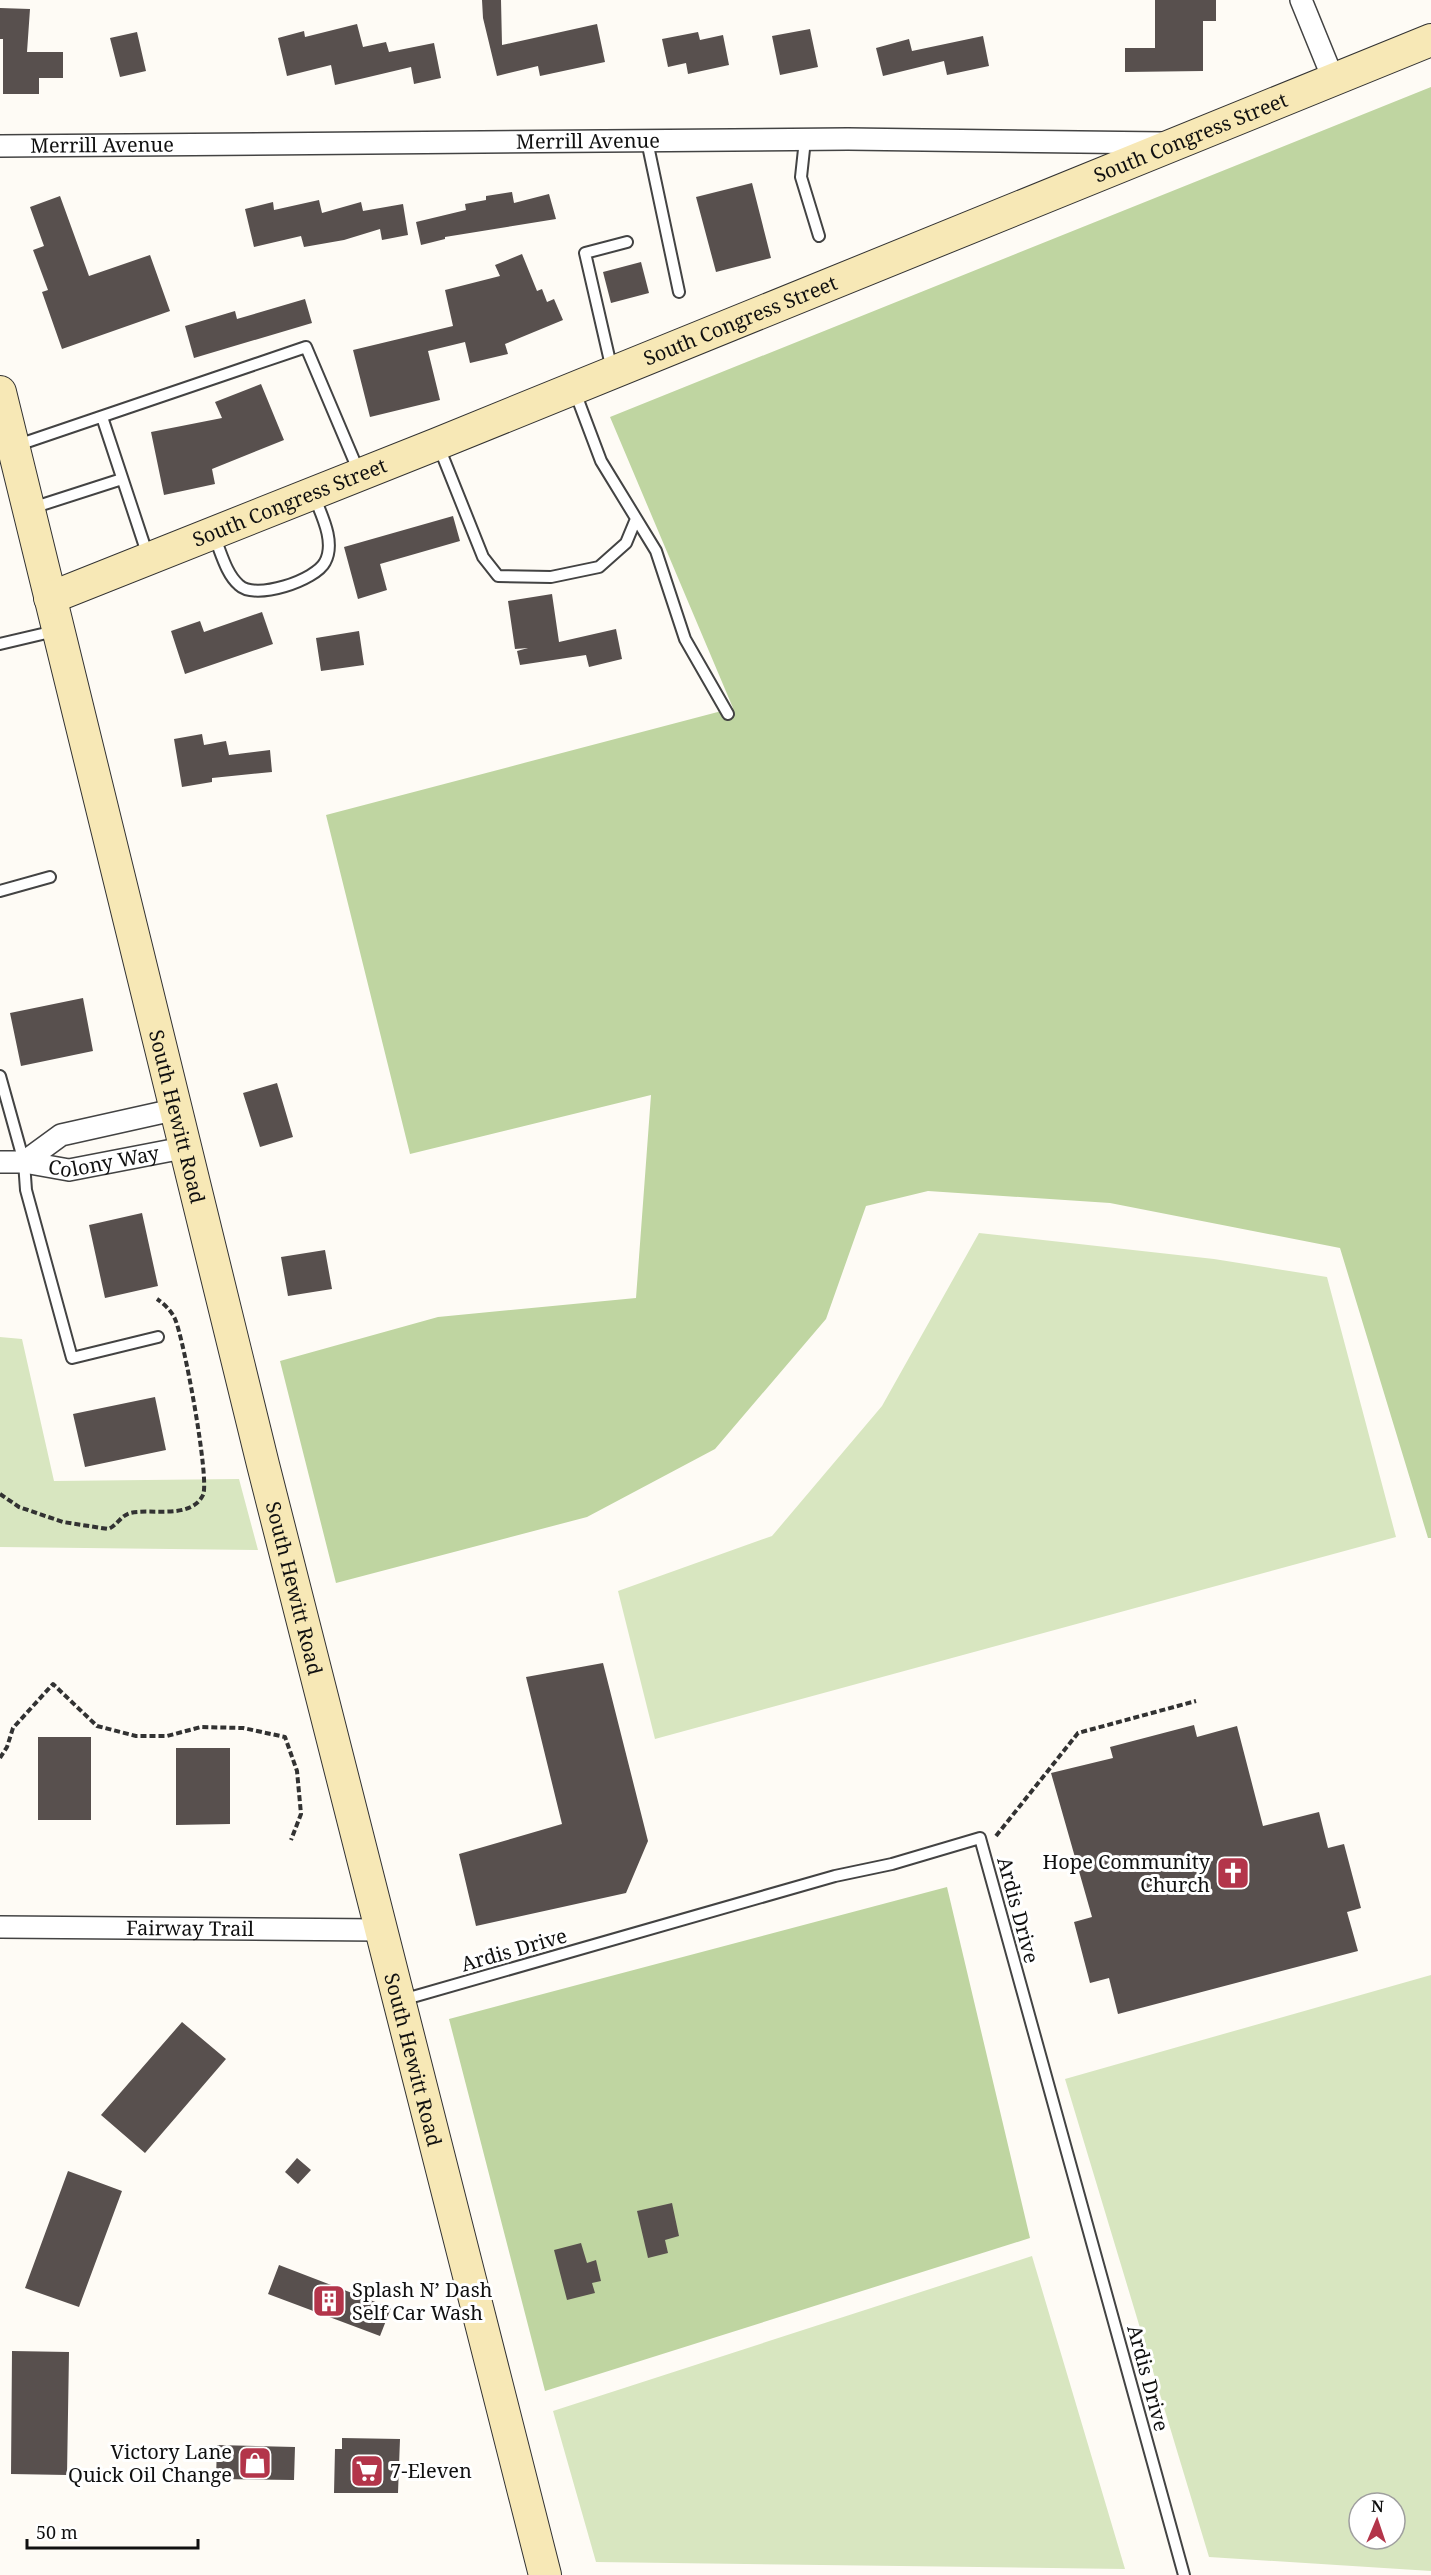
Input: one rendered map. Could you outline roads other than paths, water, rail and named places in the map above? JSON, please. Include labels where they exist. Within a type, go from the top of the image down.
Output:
[{"type":"main road","name":"South Congress Street","points":[[50,598],[613,373],[1431,40]]},
{"type":"main road","name":"South Hewitt Road","points":[[0,392],[10,453],[28,509],[173,1110],[380,1930],[396,2002],[545,2575]]},
{"type":"street","points":[[1300,0],[1334,81]]},
{"type":"street","name":"Merrill Avenue","points":[[0,146],[805,140],[1177,143]]},
{"type":"street","name":"Colony Way","points":[[24,1162],[61,1136],[173,1110]]},
{"type":"street","name":"Colony Way","points":[[0,1162],[24,1162],[69,1170],[183,1148]]},
{"type":"street","name":"Fairway Trail","points":[[0,1927],[380,1930]]},
{"type":"lane","points":[[805,140],[801,177],[819,236]]},
{"type":"lane","points":[[647,141],[679,292]]},
{"type":"lane","points":[[613,373],[585,253],[627,242]]},
{"type":"lane","points":[[10,453],[102,417],[306,347],[360,475]]},
{"type":"lane","points":[[574,388],[601,461],[656,551],[685,639],[728,714]]},
{"type":"lane","points":[[102,417],[148,559]]},
{"type":"lane","points":[[437,444],[483,557],[498,576],[551,577],[599,567],[626,543],[636,519]]},
{"type":"lane","points":[[28,509],[122,479]]},
{"type":"lane","points":[[213,533],[231,576],[240,587],[250,591],[266,592],[313,575],[325,563],[329,551],[323,519],[313,494]]},
{"type":"lane","points":[[0,644],[58,631]]},
{"type":"lane","points":[[0,891],[50,877]]},
{"type":"lane","points":[[0,1076],[24,1162],[26,1190],[72,1358],[158,1337]]},
{"type":"lane","name":"Ardis Drive","points":[[396,2002],[835,1876],[892,1864],[980,1838],[1184,2575]]},
{"type":"place","name":"Hope Community Church","points":[[1233,1873]]},
{"type":"place","name":"Splash N’ Dash Self Car Wash","points":[[329,2301]]},
{"type":"place","name":"Victory Lane Quick Oil Change","points":[[255,2463]]},
{"type":"place","name":"7-Eleven","points":[[367,2471]]}]
